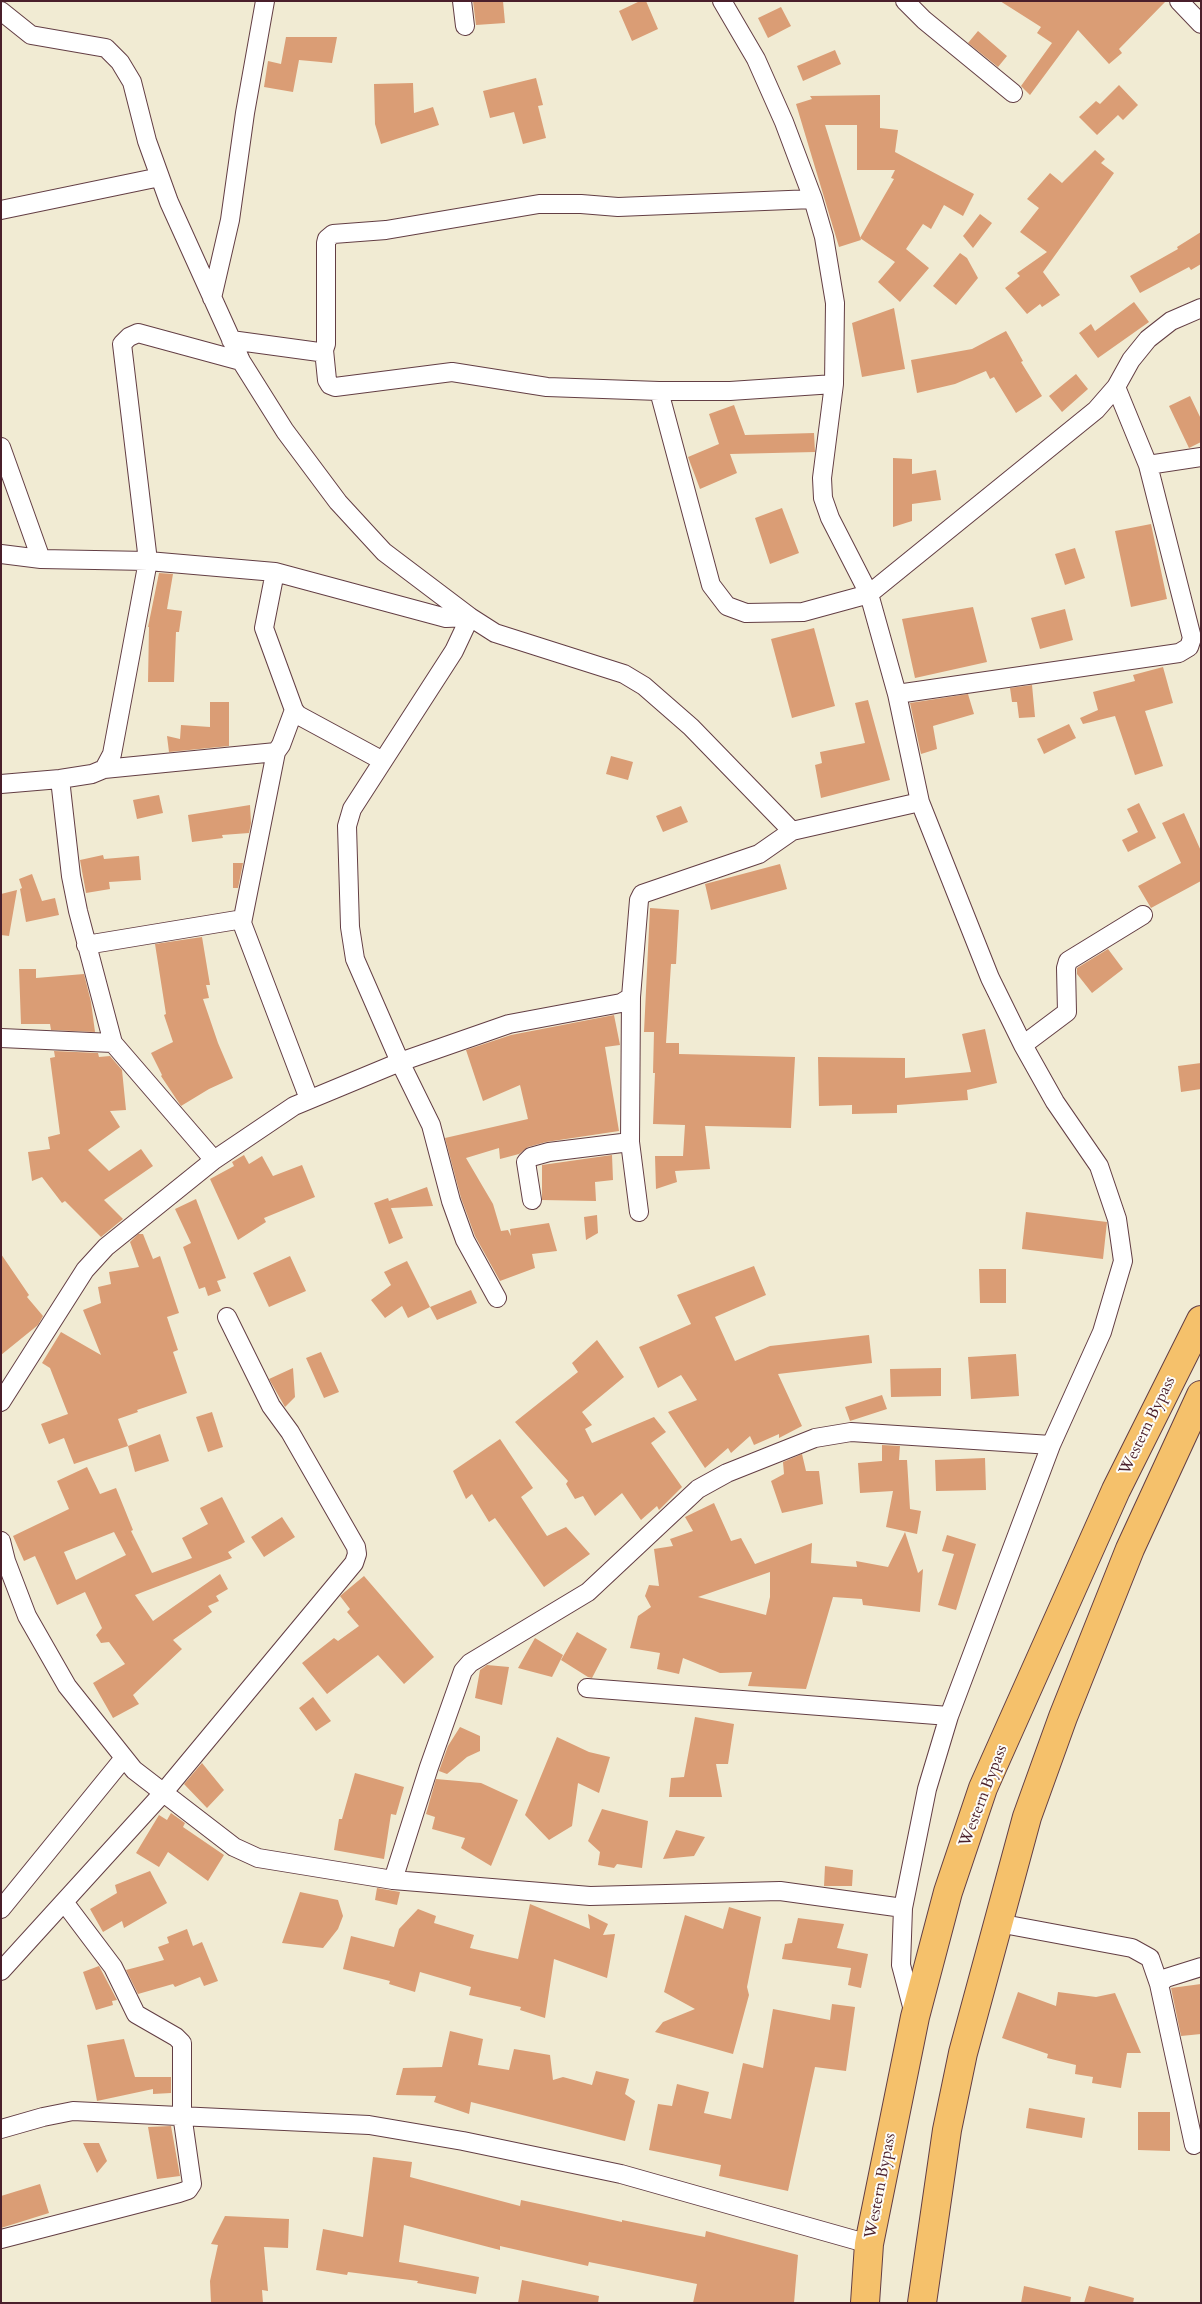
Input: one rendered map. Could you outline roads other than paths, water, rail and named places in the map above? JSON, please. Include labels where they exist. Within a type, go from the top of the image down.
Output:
[{"type":"main road","name":"Western Bypass","points":[[865,2303],[869,2244],[915,2017],[948,1892],[983,1788],[1116,1490],[1201,1320]]},
{"type":"main road","points":[[922,2303],[947,2130],[963,2052],[1027,1817],[1063,1717],[1130,1550],[1201,1396]]},
{"type":"street","points":[[212,298],[230,220],[245,113],[265,1]]},
{"type":"street","points":[[462,1],[465,26]]},
{"type":"street","points":[[722,1],[756,59],[784,122],[813,200],[824,237],[834,303],[834,384],[822,478],[823,498],[830,518],[869,594],[897,694],[920,802],[990,978],[1023,1046],[1055,1102],[1099,1166],[1118,1219],[1123,1260],[1102,1332],[1051,1445],[949,1716],[927,1789],[902,1908],[901,1965],[915,2017]]},
{"type":"street","points":[[905,1],[924,20],[1014,93]]},
{"type":"street","points":[[1179,1],[1201,24]]},
{"type":"street","points":[[1,11],[31,35],[106,48],[120,62],[132,82],[147,141],[160,177],[241,361],[285,431],[338,502],[384,552],[470,617],[495,633],[624,674],[644,686],[691,727],[792,832]]},
{"type":"street","points":[[1,210],[160,177]]},
{"type":"street","points":[[813,200],[618,207],[581,204],[539,204],[386,230],[333,234],[327,239],[326,243],[326,344],[324,350],[327,380],[330,386],[335,387],[452,372],[547,387],[659,391],[730,391],[834,384]]},
{"type":"street","points":[[659,391],[711,585],[727,606],[746,613],[804,612],[869,594],[1096,410],[1116,387],[1131,360],[1148,339],[1171,321],[1201,308]]},
{"type":"street","points":[[104,769],[112,754],[148,561],[122,344],[129,337],[138,333],[241,361]]},
{"type":"street","points":[[231,340],[320,352],[324,350]]},
{"type":"street","points":[[897,694],[1179,653],[1195,647],[1148,465],[1116,387]]},
{"type":"street","points":[[1,447],[41,559]]},
{"type":"street","points":[[1148,465],[1201,457]]},
{"type":"street","points":[[1,554],[41,559],[148,561],[275,572],[446,618],[470,617]]},
{"type":"street","points":[[275,572],[264,628],[294,710],[298,715],[383,761]]},
{"type":"street","points":[[470,617],[454,651],[352,809],[347,826],[350,928],[355,959],[400,1062],[431,1125],[451,1202],[465,1240],[497,1298]]},
{"type":"street","points":[[294,710],[281,745],[276,752],[242,923],[309,1099]]},
{"type":"street","points":[[1,784],[60,779],[92,774],[104,769],[276,752]]},
{"type":"street","points":[[60,779],[71,876],[86,945],[113,1043],[214,1160]]},
{"type":"street","points":[[639,1212],[630,1142],[631,997],[639,900],[642,894],[759,854],[792,832],[920,802]]},
{"type":"street","points":[[1023,1046],[1067,1012],[1066,968],[1068,961],[1143,915]]},
{"type":"street","points":[[86,945],[237,920],[242,923]]},
{"type":"street","points":[[1,1402],[86,1270],[106,1247],[214,1160],[294,1106],[400,1062],[509,1024],[621,1003],[631,997]]},
{"type":"street","points":[[1,1038],[113,1043]]},
{"type":"street","points":[[532,1200],[526,1162],[531,1157],[549,1152],[630,1142]]},
{"type":"street","points":[[1,1971],[163,1793],[354,1563],[357,1554],[356,1546],[290,1432],[271,1406],[228,1317]]},
{"type":"street","points":[[393,1880],[463,1671],[470,1663],[588,1592],[698,1489],[726,1473],[815,1438],[851,1432],[1051,1445]]},
{"type":"street","points":[[1,1541],[6,1561],[27,1616],[67,1686],[124,1758],[134,1770],[234,1847],[258,1858],[393,1880],[590,1896],[780,1891],[902,1908]]},
{"type":"street","points":[[587,1688],[949,1716]]},
{"type":"street","points":[[1,1909],[124,1758]]},
{"type":"street","points":[[1,2239],[188,2190],[192,2184],[182,2114],[182,2043],[176,2037],[136,2014],[113,1967],[64,1902]]},
{"type":"street","points":[[998,1923],[1132,1948],[1150,1958],[1159,1984],[1194,2145]]},
{"type":"street","points":[[1159,1984],[1166,1978],[1201,1967]]},
{"type":"street","points":[[1,2129],[73,2110],[182,2114],[369,2125],[463,2141],[621,2174],[869,2244]]}]
